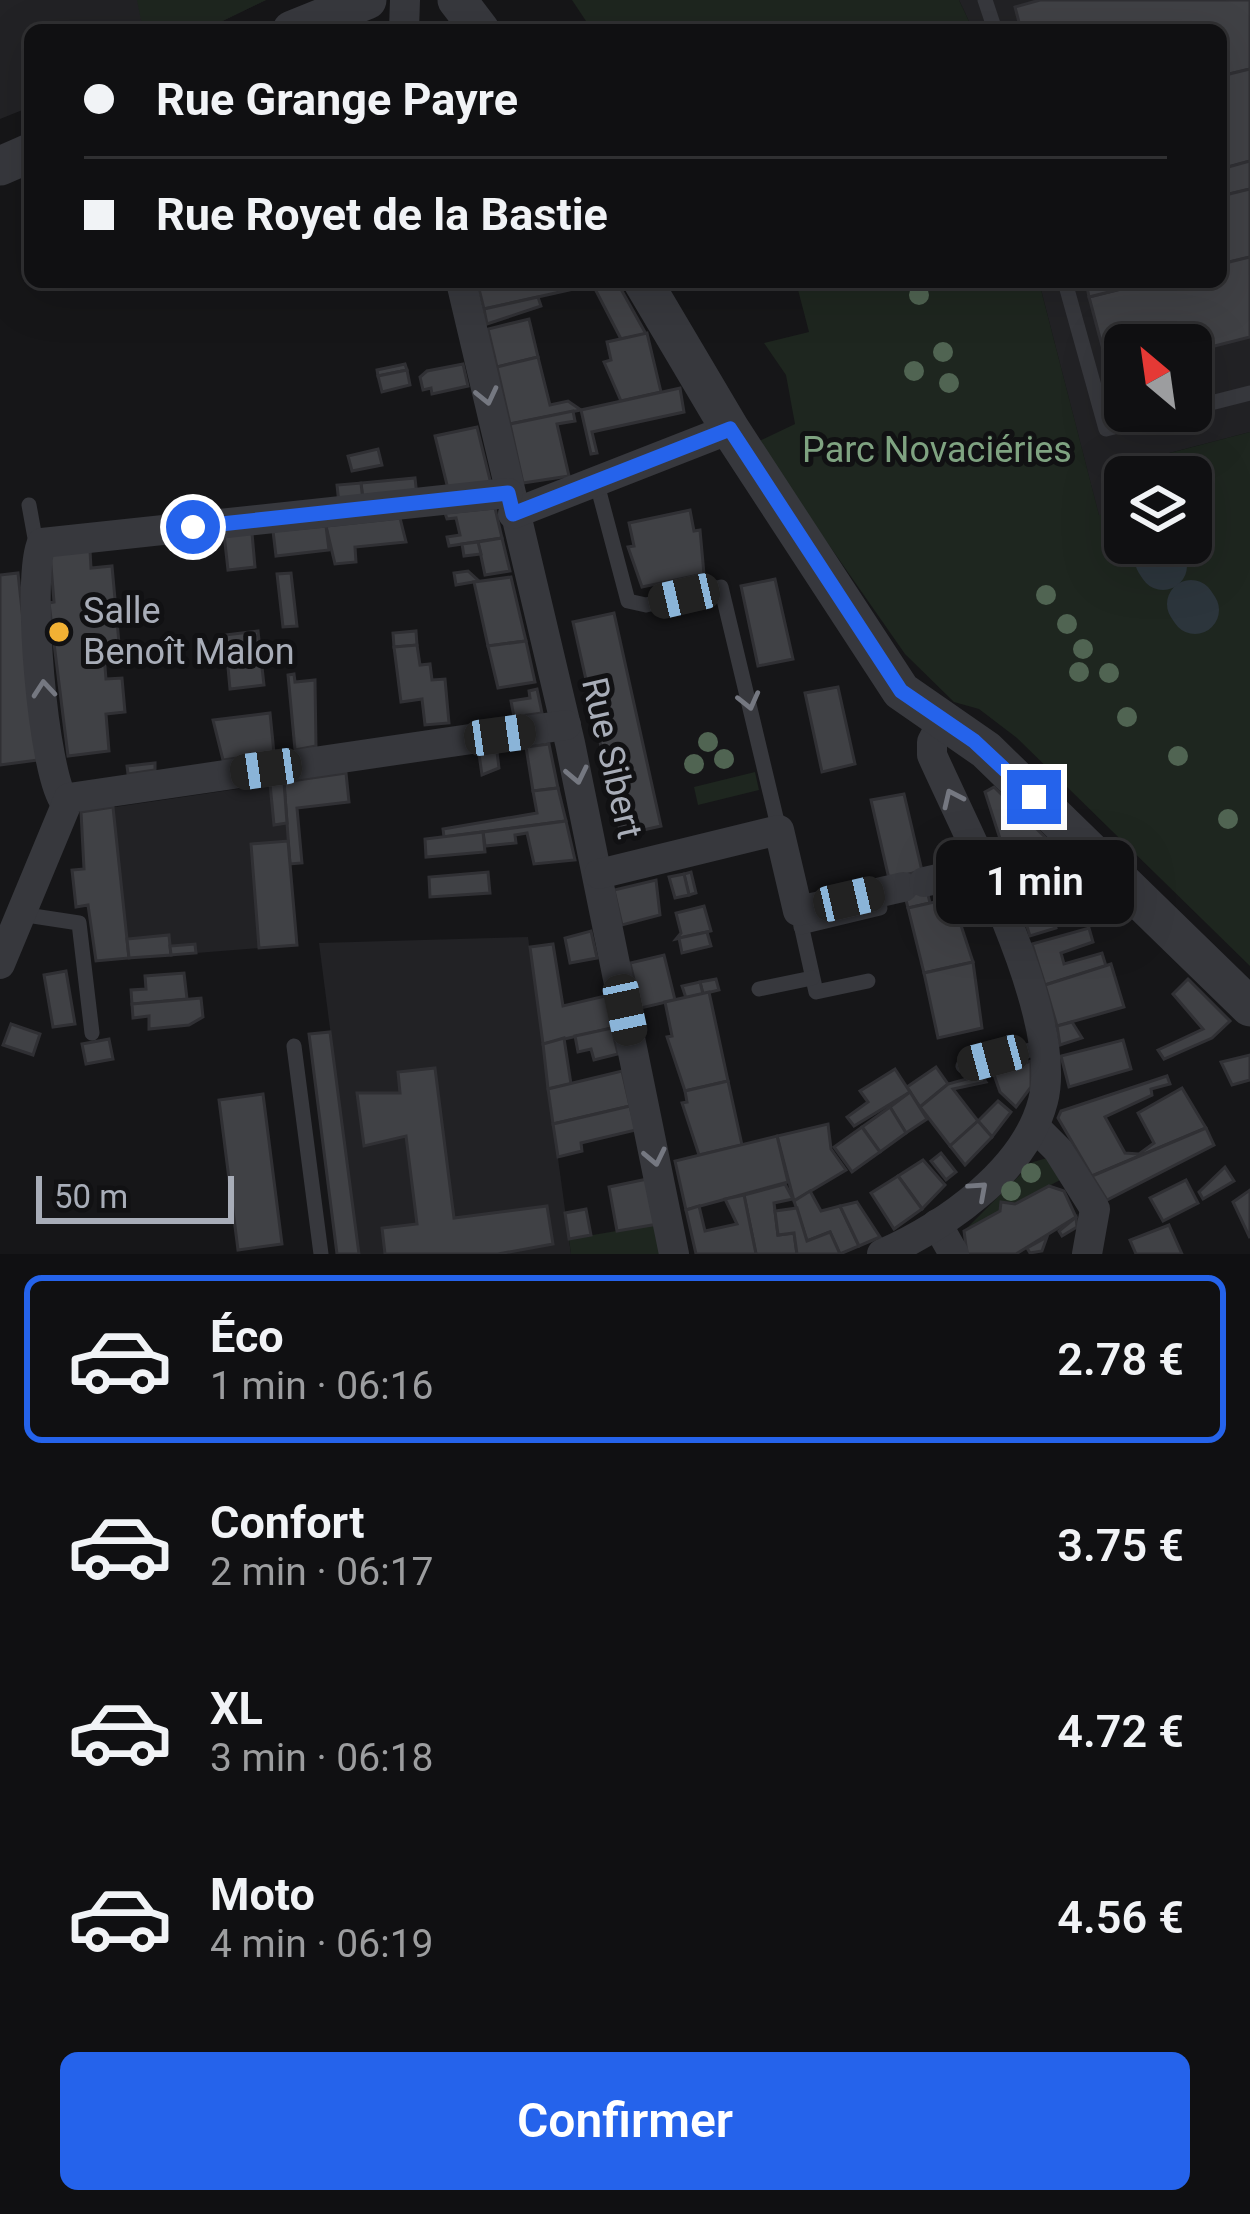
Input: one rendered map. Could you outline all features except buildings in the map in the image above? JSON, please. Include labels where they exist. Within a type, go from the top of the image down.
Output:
[{"type":"street","points":[[307,24],[367,0]]},
{"type":"street","points":[[457,0],[475,24]]},
{"type":"street","name":"Rue Sibert","points":[[462,288],[599,874],[674,1254]]},
{"type":"street","points":[[647,288],[730,429],[891,677],[986,750],[1250,1007]]},
{"type":"street","points":[[65,802],[55,785],[36,604],[38,551],[51,539],[510,504],[597,484],[730,429]]},
{"type":"street","points":[[882,1254],[938,1224],[1000,1171],[1035,1127],[1046,1080],[1043,1047],[985,868],[932,755],[932,742],[943,721]]},
{"type":"street","points":[[65,802],[566,725]]},
{"type":"street","points":[[0,964],[65,802]]},
{"type":"street","points":[[599,874],[779,830],[800,919],[985,868]]},
{"type":"street","points":[[1035,1127],[1058,1150],[1095,1209],[1088,1254]]},
{"type":"street","points":[[938,1224],[954,1254]]},
{"type":"lane","points":[[1067,288],[1104,422]]},
{"type":"lane","points":[[1212,403],[1250,393]]},
{"type":"lane","points":[[597,484],[628,601],[646,605],[722,587],[779,830]]},
{"type":"lane","points":[[29,505],[38,551]]},
{"type":"lane","points":[[20,914],[80,922],[92,1033]]},
{"type":"lane","points":[[800,919],[816,992],[868,982]]},
{"type":"lane","points":[[759,989],[812,978]]},
{"type":"lane","points":[[293,1046],[321,1254]]},
{"type":"lane","points":[[962,1066],[1043,1047]]},
{"type":"shaded area","points":[[0,0],[266,0],[216,24],[24,24],[24,109],[0,119]]},
{"type":"shaded area","points":[[959,0],[1250,0],[1250,432],[1162,456],[1104,456],[1104,515],[1099,516],[1041,288],[1227,288],[1227,24],[970,24]]},
{"type":"shaded area","points":[[284,782],[297,945],[96,961],[88,906],[76,907],[72,870],[84,868],[81,812]]},
{"type":"shaded area","points":[[528,937],[571,1254],[359,1254],[319,943]]},
{"type":"green space","points":[[137,0],[266,0],[216,24],[142,24]]},
{"type":"green space","points":[[572,0],[959,0],[970,24],[588,24]]},
{"type":"green space","name":"Parc Novaciéries","points":[[798,288],[1041,288],[1099,515],[1104,514],[1104,564],[1212,564],[1212,456],[1162,455],[1250,432],[1250,966],[1017,738],[979,709],[954,702],[905,654],[757,442],[795,424],[786,375],[764,343],[809,332]]},
{"type":"green space","points":[[755,772],[759,790],[698,805],[694,787]]},
{"type":"green space","points":[[1047,1158],[1062,1179],[1015,1204],[1002,1202],[1000,1211],[964,1231],[1033,1162]]},
{"type":"green space","points":[[658,1224],[664,1254],[571,1254],[569,1239]]},
{"type":"waterway","points":[[1191,604],[1195,610]]},
{"type":"place","name":"Salle Benoît Malon","points":[[59,632]]},
{"type":"route","points":[[193,527],[508,493],[513,514],[700,445],[730,429],[901,691],[986,750],[1034,797]]}]
